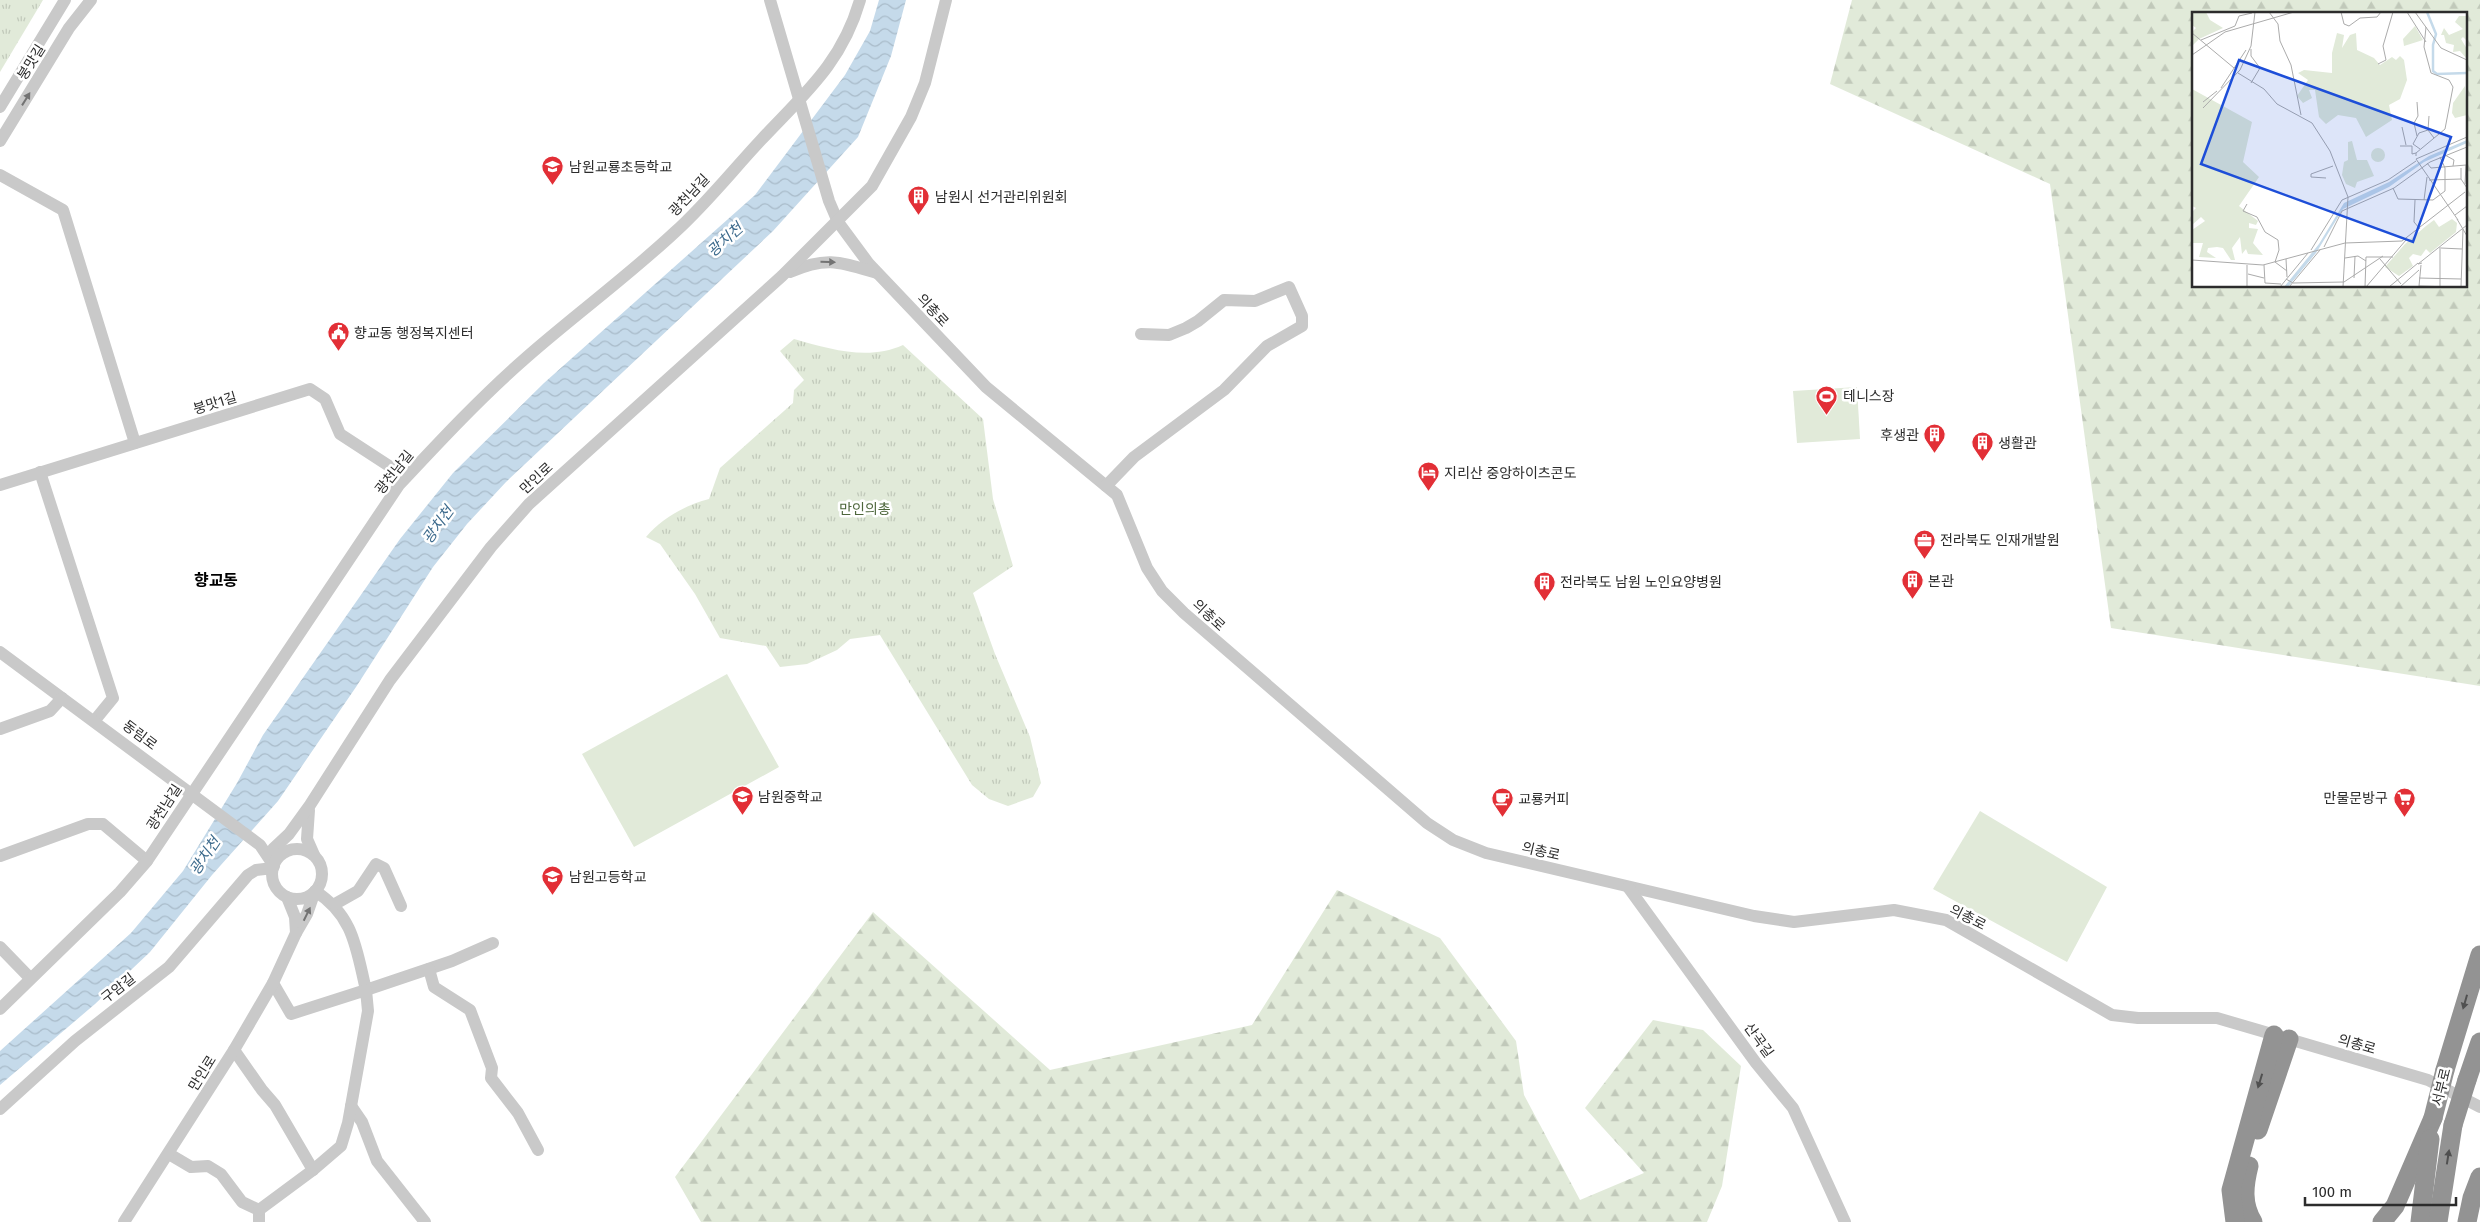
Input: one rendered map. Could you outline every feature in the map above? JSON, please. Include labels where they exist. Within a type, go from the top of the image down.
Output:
[{"type":"highway","name":"서부로","points":[[2420,1222],[2433,1118],[2445,1070],[2480,955]]},
{"type":"highway","points":[[2235,1222],[2231,1190],[2281,1037]]},
{"type":"highway","points":[[2253,1222],[2246,1211],[2244,1184],[2281,1037]]},
{"type":"highway","name":"서부로","points":[[2438,1222],[2453,1125],[2480,1042]]},
{"type":"highway","points":[[2382,1222],[2395,1206],[2433,1118]]},
{"type":"highway","points":[[2467,1222],[2472,1198],[2480,1177]]},
{"type":"street","name":"붕맛길","points":[[0,107],[65,0]]},
{"type":"street","name":"붕맛길","points":[[0,141],[69,28],[91,0]]},
{"type":"street","points":[[770,0],[801,104]]},
{"type":"street","name":"광천남길","points":[[0,1009],[120,892],[147,861],[194,796],[406,478],[527,357],[597,301],[676,231],[801,104],[840,51],[860,0]]},
{"type":"street","name":"만인로","points":[[282,851],[289,834],[310,805],[390,680],[491,547],[537,496],[782,276],[872,186],[912,117],[934,55],[946,0]]},
{"type":"street","name":"의총로","points":[[801,104],[829,201],[838,222],[877,273],[986,387],[1117,495],[1147,568],[1166,595],[1200,628],[1427,823],[1453,840],[1486,853],[1754,916],[1794,922],[1894,910],[1921,913],[1946,920],[2112,1015],[2138,1018],[2217,1018],[2428,1080],[2480,1107]]},
{"type":"street","points":[[0,175],[63,210],[135,443]]},
{"type":"street","points":[[782,276],[808,264],[824,261],[839,262],[877,273]]},
{"type":"street","points":[[1106,486],[1134,457],[1224,390],[1267,346],[1302,326],[1302,316],[1289,287],[1255,301],[1224,300],[1198,321],[1169,334],[1141,334]]},
{"type":"street","name":"붕맛1길","points":[[0,485],[310,389],[325,399],[340,434],[406,478]]},
{"type":"street","points":[[40,472],[113,698],[95,720]]},
{"type":"street","name":"동림로","points":[[0,652],[95,720],[260,845]]},
{"type":"street","points":[[0,730],[50,711],[62,698]]},
{"type":"street","points":[[260,845],[273,871],[276,887],[287,896],[298,899],[306,897],[315,890],[322,873],[321,866],[314,855],[306,833],[310,805]]},
{"type":"street","points":[[0,856],[88,824],[103,824],[147,861]]},
{"type":"street","points":[[260,845],[282,851],[304,850],[314,855]]},
{"type":"street","points":[[273,871],[282,851]]},
{"type":"street","points":[[335,904],[358,891],[376,864],[384,868],[401,906]]},
{"type":"street","name":"구암길","points":[[0,1109],[75,1042],[169,967],[244,880],[273,871]]},
{"type":"street","name":"산곡길","points":[[1628,887],[1756,1063],[1793,1108],[1845,1222]]},
{"type":"street","points":[[169,1154],[191,1167],[208,1166],[221,1174],[242,1202],[259,1216],[341,1146],[352,1106],[368,1011],[366,990],[352,933],[335,904],[315,890]]},
{"type":"street","name":"만인로","points":[[124,1222],[234,1050],[273,983],[307,914],[315,890]]},
{"type":"street","points":[[287,896],[295,917],[296,933]]},
{"type":"street","points":[[273,983],[291,1014],[429,969],[493,943]]},
{"type":"street","points":[[0,947],[30,978]]},
{"type":"street","points":[[429,969],[434,987],[470,1010],[492,1068],[491,1078],[518,1113],[538,1150]]},
{"type":"street","points":[[234,1050],[275,1105],[313,1170]]},
{"type":"street","points":[[352,1106],[362,1122],[377,1161],[425,1222]]},
{"type":"green space","points":[[0,0],[43,0],[0,72]]},
{"type":"green space","points":[[1852,0],[2480,0],[2480,686],[2111,628],[2050,184],[1830,84]]},
{"type":"green space","name":"만인의총","points":[[794,339],[835,350],[863,353],[890,350],[903,345],[983,419],[993,499],[1013,566],[973,593],[995,654],[1030,737],[1041,783],[1033,797],[1008,806],[989,799],[972,785],[880,635],[850,639],[837,650],[807,664],[780,667],[766,646],[720,638],[695,594],[660,544],[646,537],[659,524],[675,513],[709,499],[720,468],[793,403],[794,390],[804,380],[780,351]]},
{"type":"green space","name":"테니스장","points":[[1857,387],[1860,439],[1797,443],[1793,391]]},
{"type":"green space","points":[[727,674],[779,767],[634,847],[582,754]]},
{"type":"green space","points":[[1980,811],[2107,887],[2067,962],[1933,889]]},
{"type":"green space","points":[[1337,890],[1440,938],[1516,1041],[1524,1095],[1580,1200],[1644,1173],[1585,1108],[1653,1020],[1703,1030],[1741,1066],[1722,1186],[1707,1222],[701,1222],[675,1177],[873,912],[1050,1070],[1252,1025]]},
{"type":"water","name":"광치천","points":[[879,0],[906,0],[891,56],[858,137],[773,231],[506,482],[467,524],[433,567],[356,687],[278,801],[212,875],[150,952],[95,1004],[0,1085],[0,1051],[131,933],[183,871],[237,783],[263,735],[400,539],[453,473],[544,383],[755,195],[845,75],[870,31]]},
{"type":"place","name":"남원교룡초등학교","points":[[553,186]]},
{"type":"place","name":"남원시 선거관리위원회","points":[[919,216]]},
{"type":"place","name":"향교동 행정복지센터","points":[[338,352]]},
{"type":"place","name":"테니스장","points":[[1827,415]]},
{"type":"place","name":"후생관","points":[[1935,454]]},
{"type":"place","name":"생활관","points":[[1982,462]]},
{"type":"place","name":"지리산 중앙하이츠콘도","points":[[1428,492]]},
{"type":"place","name":"전라북도 인재개발원","points":[[1924,559]]},
{"type":"place","name":"본관","points":[[1912,600]]},
{"type":"place","name":"전라북도 남원 노인요양병원","points":[[1544,601]]},
{"type":"place","name":"남원중학교","points":[[742,816]]},
{"type":"place","name":"만물문방구","points":[[2404,817]]},
{"type":"place","name":"교룡커피","points":[[1502,818]]},
{"type":"place","name":"남원고등학교","points":[[553,896]]},
{"type":"district","name":"향교동","points":[[216,580]]}]
